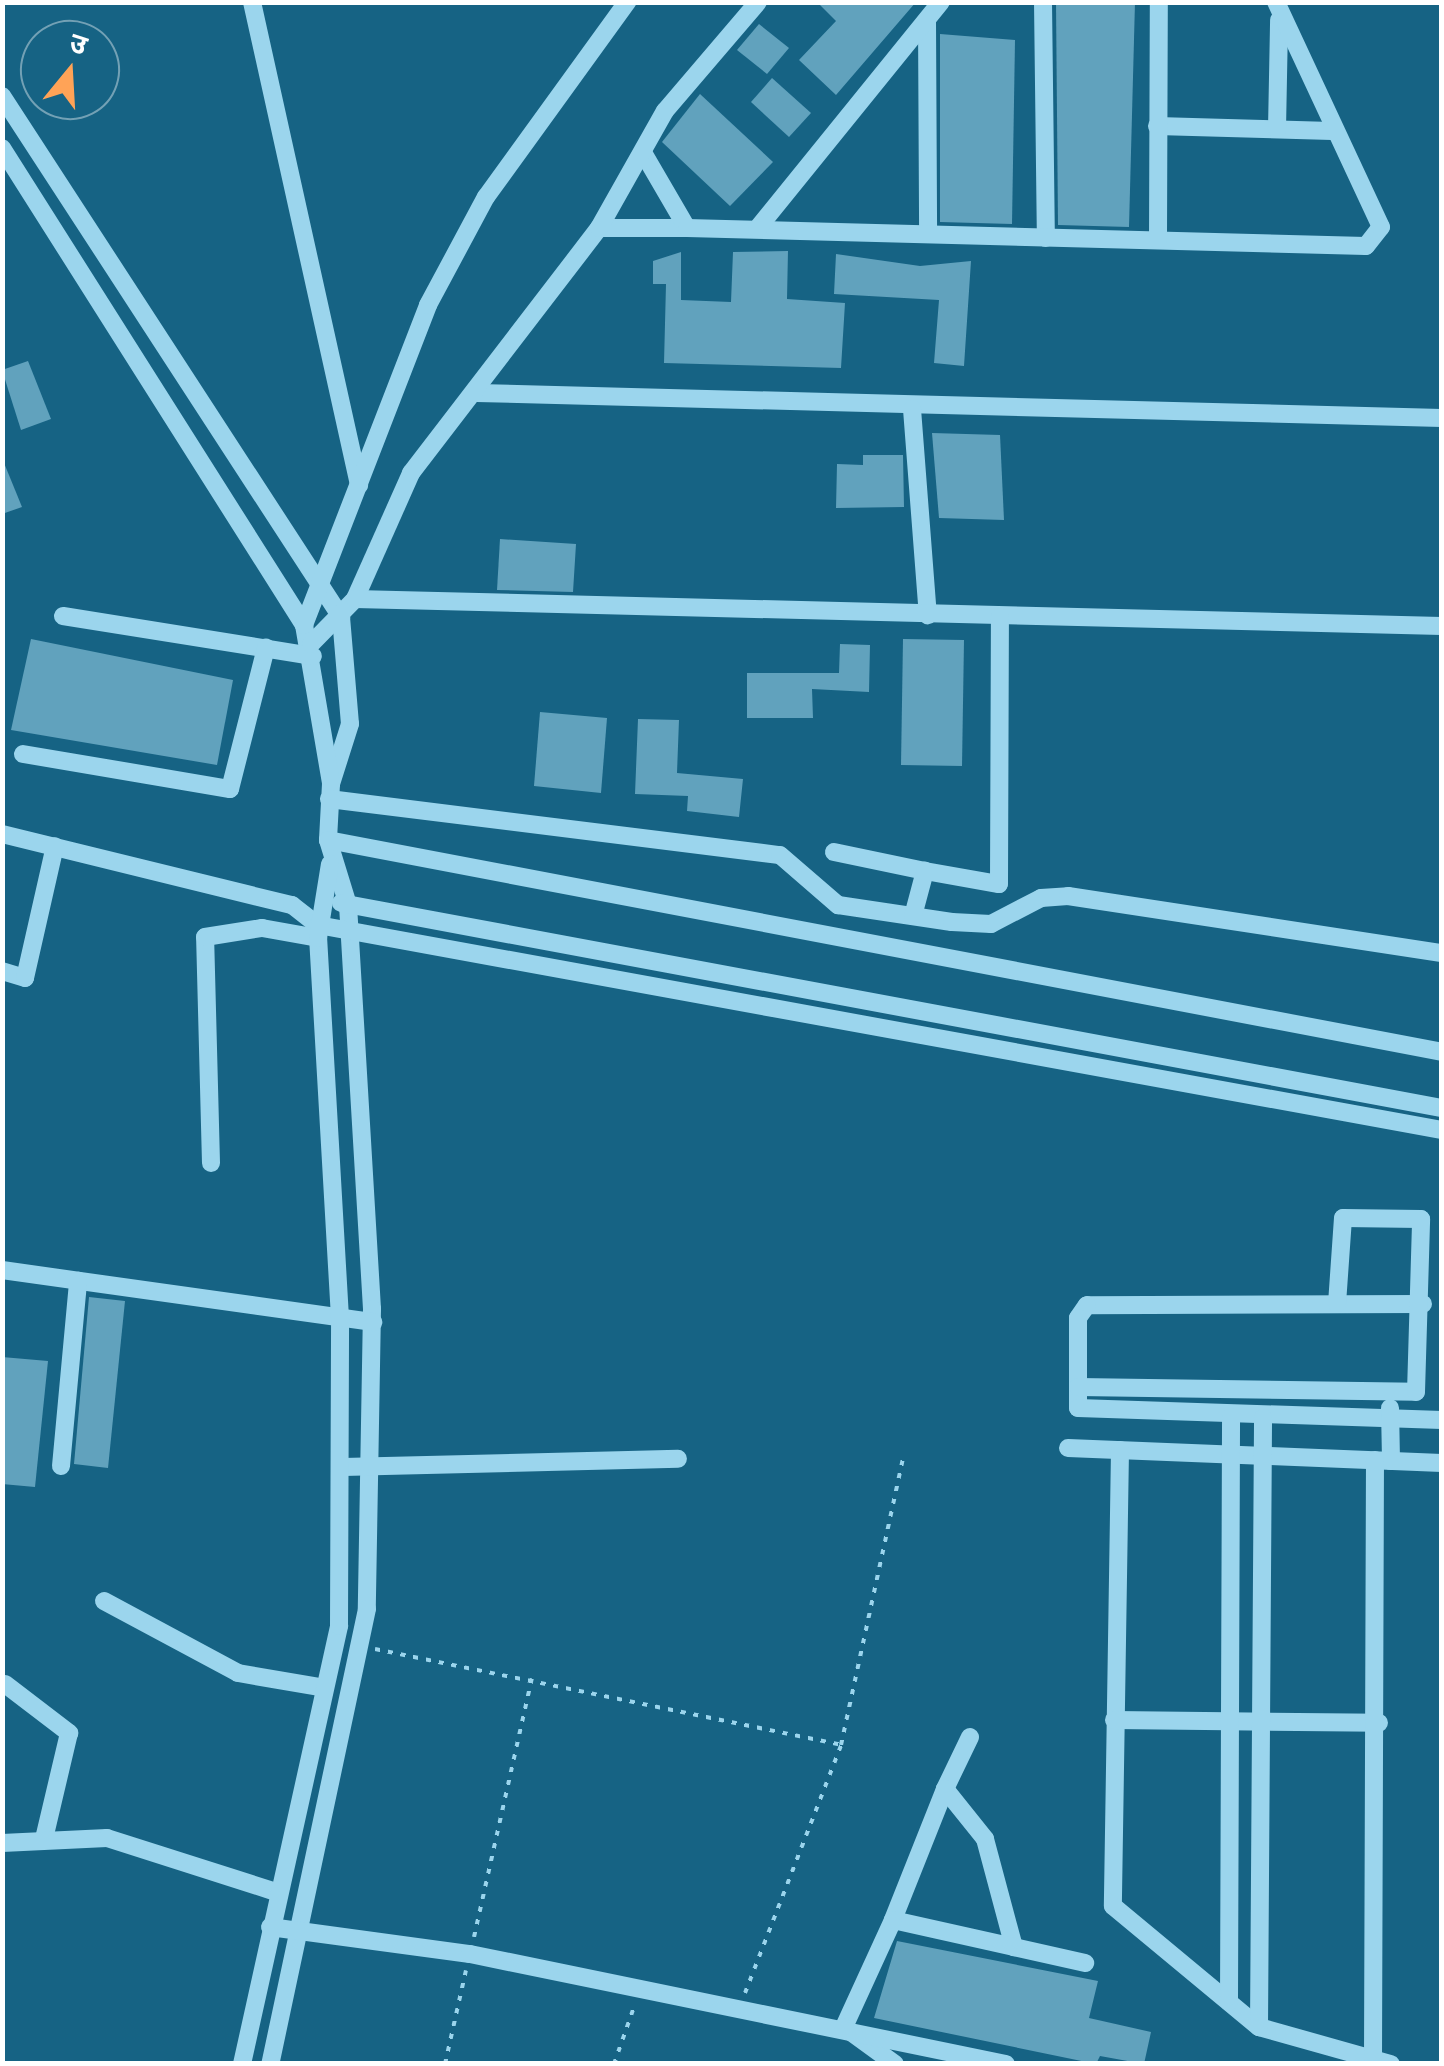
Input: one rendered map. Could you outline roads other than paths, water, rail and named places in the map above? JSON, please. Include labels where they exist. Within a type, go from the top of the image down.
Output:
[{"type":"street","points":[[252,2],[360,487]]},
{"type":"street","points":[[304,626],[428,305],[486,198],[626,2]]},
{"type":"street","points":[[312,650],[355,599],[411,474],[599,228],[665,111],[758,2]]},
{"type":"street","points":[[757,229],[941,2]]},
{"type":"street","points":[[1043,2],[1046,238]]},
{"type":"street","points":[[1158,2],[1158,240]]},
{"type":"street","points":[[599,228],[1374,243],[1381,228],[1277,9]]},
{"type":"street","points":[[1277,9],[1277,129]]},
{"type":"street","points":[[927,20],[928,234]]},
{"type":"street","points":[[2,96],[323,579],[342,617],[350,724],[330,791]]},
{"type":"street","points":[[1157,126],[1332,130]]},
{"type":"street","points":[[2,148],[304,626],[312,650],[330,791],[330,864],[318,932],[340,1318],[343,1468],[339,1626],[276,1892],[242,2064]]},
{"type":"street","points":[[644,154],[688,228]]},
{"type":"street","points":[[476,393],[912,409],[1442,418]]},
{"type":"street","points":[[912,409],[928,615]]},
{"type":"street","points":[[355,599],[1442,626]]},
{"type":"street","points":[[63,616],[266,648],[312,650]]},
{"type":"street","points":[[834,852],[999,884],[1000,617]]},
{"type":"street","points":[[23,754],[230,789],[266,648]]},
{"type":"street","points":[[330,791],[780,855],[838,904],[907,915],[991,924],[1041,898],[1068,896],[1442,953]]},
{"type":"street","points":[[2,834],[292,906],[321,899],[1442,1108]]},
{"type":"street","points":[[328,840],[1442,1052]]},
{"type":"street","points":[[2,971],[25,978],[54,846]]},
{"type":"street","points":[[270,2064],[302,1934],[362,1647],[372,1467],[372,1322],[350,931],[348,904],[330,864]]},
{"type":"street","points":[[895,949],[924,870]]},
{"type":"street","points":[[292,906],[318,932]]},
{"type":"street","points":[[212,1164],[205,937],[262,928],[291,932],[350,931],[1442,1130]]},
{"type":"street","points":[[1078,1387],[1390,1392],[1420,1386],[1424,1223],[1412,1215],[1343,1218],[1338,1304]]},
{"type":"street","points":[[2,1270],[372,1322]]},
{"type":"street","points":[[61,1466],[78,1281]]},
{"type":"street","points":[[1423,1304],[1087,1306],[1078,1318],[1078,1387],[1085,1414],[1442,1420]]},
{"type":"street","points":[[1120,1450],[1113,1906],[1259,2027],[1382,2061],[1379,1723],[1383,1461],[1390,1392]]},
{"type":"street","points":[[1230,2002],[1231,1417]]},
{"type":"street","points":[[1259,2027],[1263,1418]]},
{"type":"street","points":[[1068,1448],[1442,1463]]},
{"type":"street","points":[[343,1468],[678,1459]]},
{"type":"street","points":[[104,1601],[238,1672],[325,1688]]},
{"type":"street","points":[[5,1684],[69,1733],[44,1839]]},
{"type":"street","points":[[1114,1720],[1379,1723]]},
{"type":"street","points":[[844,2028],[970,1737]]},
{"type":"street","points":[[945,1789],[985,1838],[1014,1947]]},
{"type":"street","points":[[2,1843],[107,1838],[276,1892]]},
{"type":"street","points":[[893,1920],[1086,1964]]},
{"type":"street","points":[[270,1927],[470,1954],[740,2006],[1006,2064]]},
{"type":"street","points":[[844,2028],[896,2063]]}]
